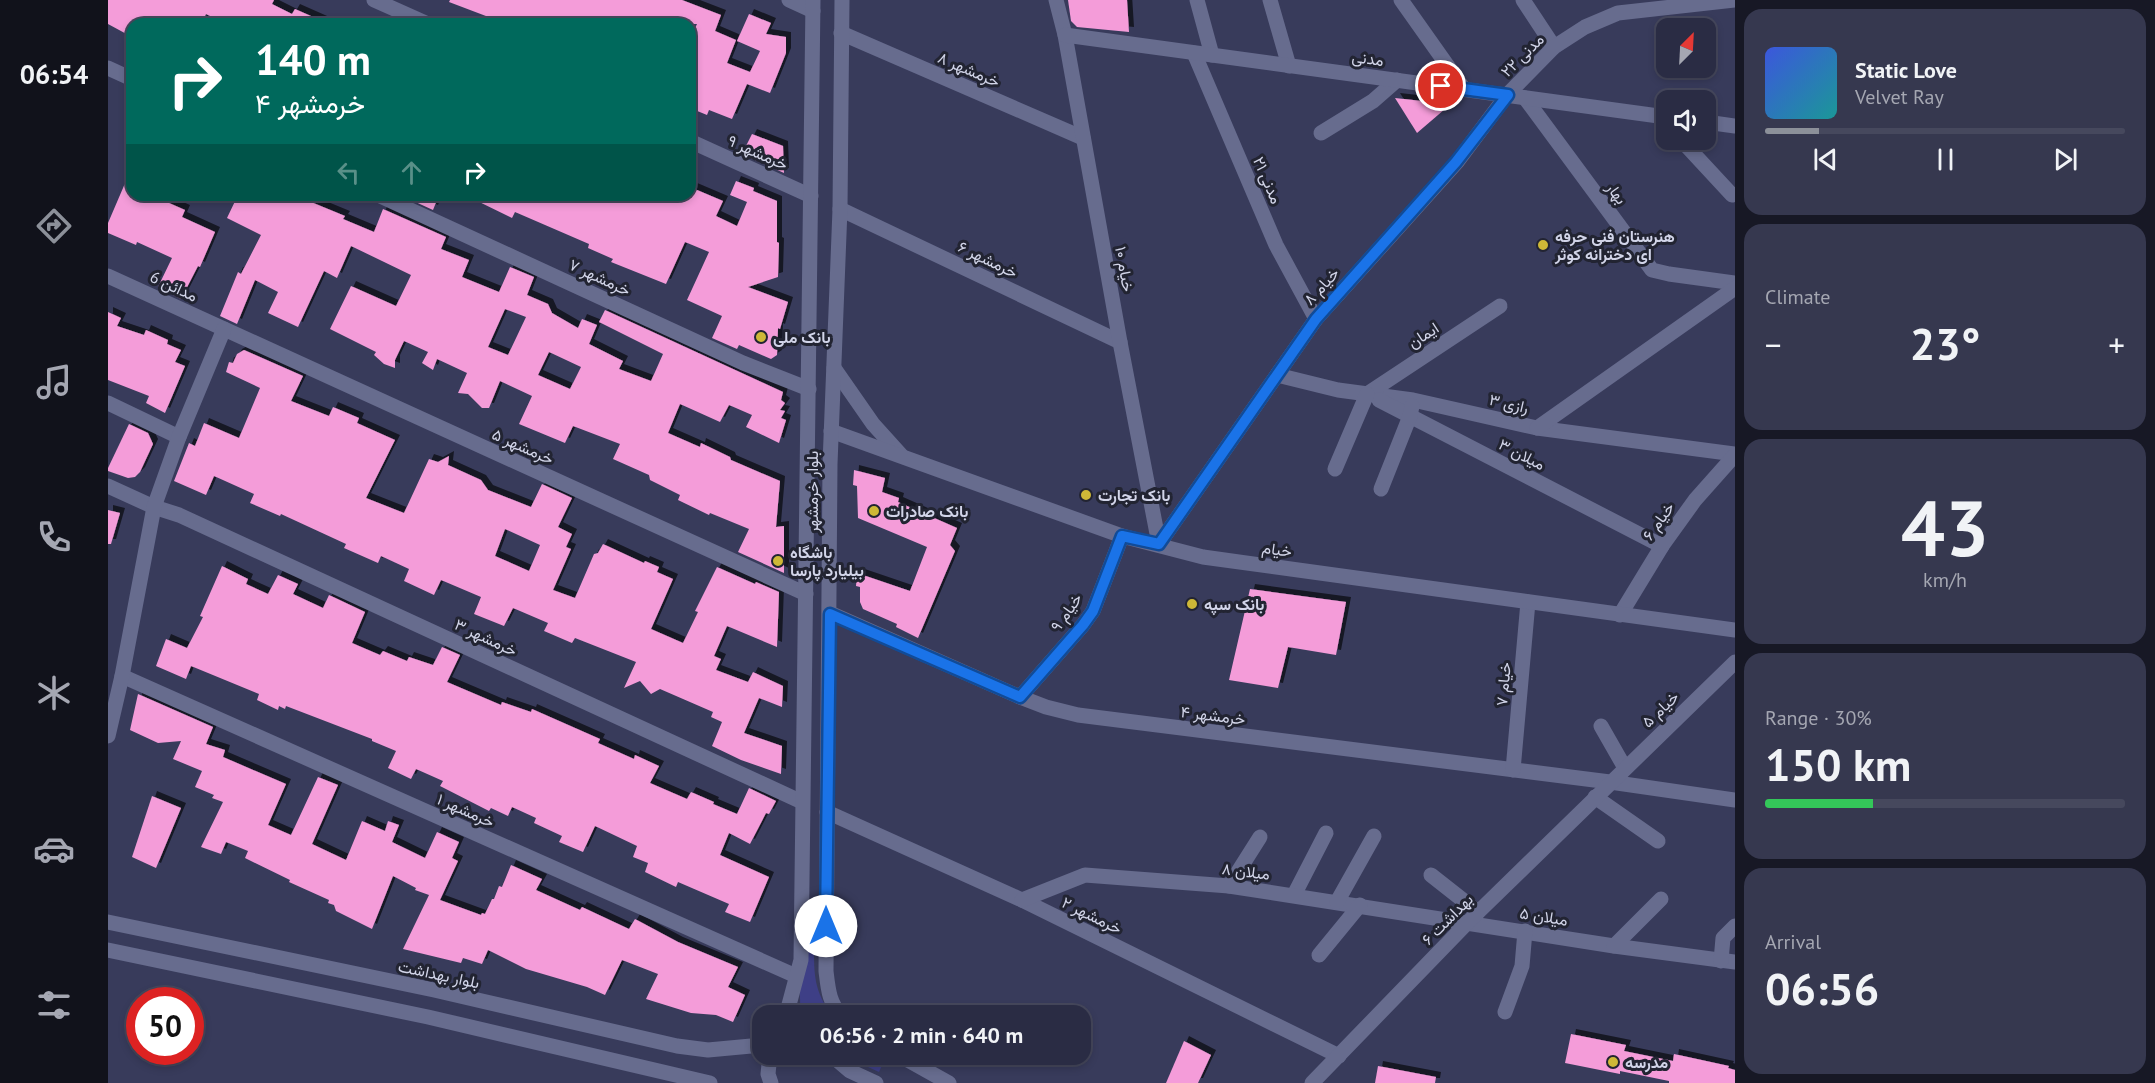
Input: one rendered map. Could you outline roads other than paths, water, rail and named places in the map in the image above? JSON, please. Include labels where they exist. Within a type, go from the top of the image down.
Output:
[{"type":"street","points":[[374,0],[414,18]]},
{"type":"street","points":[[789,0],[813,6]]},
{"type":"street","name":"بلوار خرمشهر","points":[[833,1005],[828,991],[826,972],[827,812],[831,431],[840,209],[842,0]]},
{"type":"street","name":"خیام ۱۰","points":[[1056,0],[1065,35],[1159,544]]},
{"type":"street","points":[[1197,0],[1212,55]]},
{"type":"street","points":[[1270,0],[1289,66]]},
{"type":"street","points":[[1401,0],[1464,89]]},
{"type":"street","points":[[1523,0],[1554,47]]},
{"type":"street","name":"مدنی ۲۲","points":[[1508,95],[1554,47],[1616,7],[1735,0]]},
{"type":"street","name":"بلوار خرمشهر","points":[[789,1005],[801,960],[813,6]]},
{"type":"street","name":"خرمشهر ۸","points":[[841,33],[1083,138]]},
{"type":"street","name":"مدنی","points":[[1065,35],[1508,95],[1656,118]]},
{"type":"street","name":"مدنی ۲۱","points":[[1194,52],[1276,245],[1316,319]]},
{"type":"street","points":[[108,68],[126,76]]},
{"type":"street","points":[[1321,132],[1373,101],[1397,80]]},
{"type":"street","name":"خیام ۸","points":[[1159,544],[1316,319],[1456,162],[1508,95]]},
{"type":"street","name":"بهار","points":[[1525,98],[1652,270],[1735,286]]},
{"type":"street","points":[[1716,123],[1735,126]]},
{"type":"street","name":"خرمشهر ۹","points":[[696,144],[811,196]]},
{"type":"street","points":[[1690,150],[1731,195]]},
{"type":"street","name":"خرمشهر ۷","points":[[391,201],[743,363],[808,389]]},
{"type":"street","name":"خرمشهر ۶","points":[[840,209],[1120,342]]},
{"type":"street","name":"مدائن 6","points":[[108,276],[224,329]]},
{"type":"street","points":[[1537,428],[1735,286]]},
{"type":"street","name":"ایمان","points":[[1367,394],[1500,306]]},
{"type":"street","points":[[108,736],[122,676],[153,507],[224,329]]},
{"type":"street","name":"خرمشهر ۵","points":[[224,329],[806,594]]},
{"type":"street","points":[[834,368],[873,424],[903,457]]},
{"type":"street","name":"رازی ۳","points":[[1277,375],[1338,390],[1413,400],[1537,428],[1735,454]]},
{"type":"street","points":[[1335,469],[1367,394]]},
{"type":"street","name":"میلان ۳","points":[[1367,394],[1662,546]]},
{"type":"street","points":[[1381,489],[1410,416],[1413,400]]},
{"type":"street","points":[[108,403],[179,437]]},
{"type":"street","name":"خیام","points":[[831,431],[1122,536],[1203,557],[1735,630]]},
{"type":"street","name":"خیام ۶","points":[[1620,615],[1662,546],[1695,500],[1735,454]]},
{"type":"street","name":"خرمشهر ۳","points":[[108,486],[153,507],[179,516],[827,812]]},
{"type":"street","name":"خیام ۹","points":[[1020,697],[1093,611],[1122,536]]},
{"type":"street","name":"خیام ۷","points":[[1513,770],[1528,602]]},
{"type":"street","name":"خرمشهر ۴","points":[[830,614],[1046,707],[1126,722],[1610,782],[1735,800]]},
{"type":"street","name":"خیام ۵","points":[[1610,782],[1735,662]]},
{"type":"street","name":"خرمشهر ۱","points":[[122,676],[796,976]]},
{"type":"street","points":[[1600,726],[1625,768]]},
{"type":"street","name":"بهداشت ۶","points":[[1312,1083],[1473,917],[1610,782]]},
{"type":"street","points":[[1595,797],[1658,841]]},
{"type":"street","name":"خرمشهر ۲","points":[[827,812],[1022,900],[1339,1056]]},
{"type":"street","points":[[1294,895],[1326,832]]},
{"type":"street","points":[[1336,902],[1374,836]]},
{"type":"street","points":[[1229,886],[1260,837]]},
{"type":"street","name":"میلان ۸","points":[[1022,900],[1085,875],[1229,886],[1336,902],[1473,917]]},
{"type":"street","points":[[1431,875],[1473,917]]},
{"type":"street","points":[[1614,946],[1661,898]]},
{"type":"street","points":[[1318,955],[1360,905]]},
{"type":"street","name":"میلان ۵","points":[[1473,917],[1525,931],[1728,962]]},
{"type":"street","name":"بلوار بهداشت","points":[[108,922],[434,990],[677,1046],[708,1050],[752,1046]]},
{"type":"street","points":[[1728,962],[1723,938],[1735,926]]},
{"type":"street","points":[[1505,1012],[1522,966],[1525,931]]},
{"type":"street","points":[[108,950],[428,1017],[710,1083]]},
{"type":"street","points":[[769,1065],[768,1074],[771,1083]]},
{"type":"street","points":[[843,1065],[850,1071],[876,1083]]},
{"type":"street","points":[[917,1065],[949,1083]]},
{"type":"place","name":"هنرستان فنی حرفه ای دخترانه کوثر","points":[[1543,245]]},
{"type":"place","name":"بانک ملی","points":[[761,337]]},
{"type":"place","name":"بانک تجارت","points":[[1086,495]]},
{"type":"place","name":"بانک صادرات","points":[[874,511]]},
{"type":"place","name":"باشگاه بیلیارد پارسا","points":[[778,561]]},
{"type":"place","name":"بانک سپه","points":[[1192,604]]},
{"type":"place","name":"مدرسه","points":[[1613,1062]]}]
